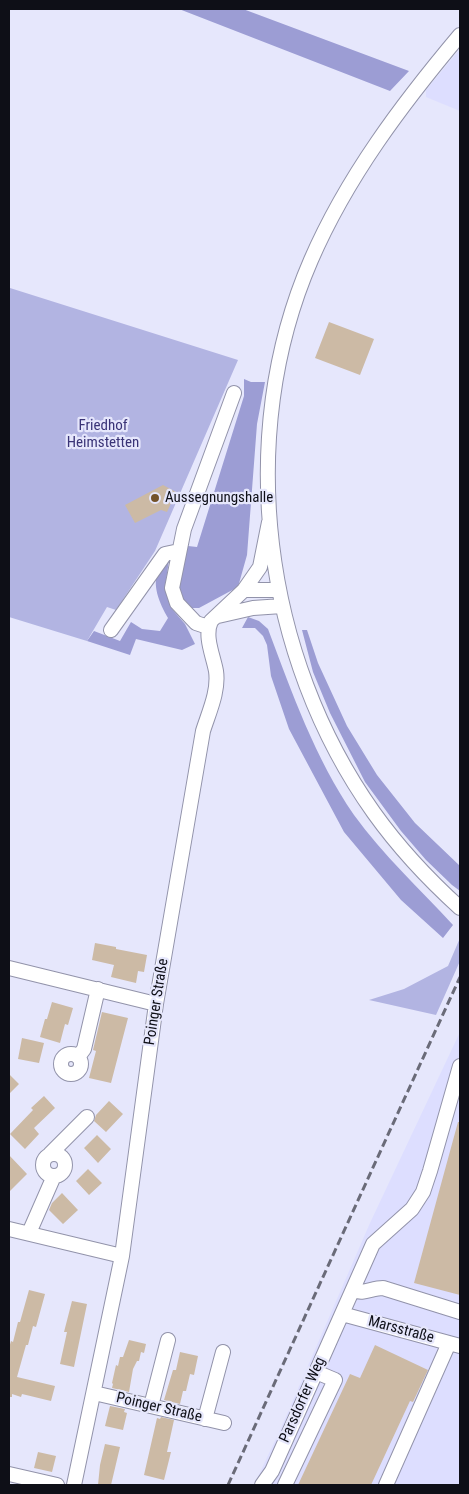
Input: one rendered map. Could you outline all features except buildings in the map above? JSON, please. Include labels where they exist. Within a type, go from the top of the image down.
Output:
[{"type":"street","points":[[460,35],[409,97],[367,157],[344,194],[311,261],[281,349],[273,400],[267,473],[270,522],[282,606],[306,682],[320,718],[356,786],[389,832],[419,868],[460,908]]},
{"type":"street","points":[[234,393],[184,529],[172,588],[177,603],[196,623],[208,627],[211,621],[244,590],[260,567],[270,522]]},
{"type":"street","points":[[111,630],[165,554],[179,551]]},
{"type":"street","points":[[244,590],[279,590]]},
{"type":"street","points":[[218,616],[253,608],[282,606]]},
{"type":"street","name":"Poinger Straße","points":[[74,1485],[122,1256],[156,1004],[203,731],[215,692],[216,672],[208,627]]},
{"type":"street","points":[[10,971],[98,989],[156,1004]]},
{"type":"street","points":[[78,1057],[84,1049],[98,989]]},
{"type":"street","name":"Parsdorfer Weg","points":[[262,1485],[272,1471],[372,1244],[412,1209],[423,1192],[460,1066]]},
{"type":"street","points":[[28,1233],[54,1176],[44,1172],[42,1165],[45,1158],[87,1117]]},
{"type":"street","points":[[9,1228],[122,1256]]},
{"type":"street","points":[[353,1290],[359,1293],[383,1288],[460,1312]]},
{"type":"street","name":"Marsstraße","points":[[342,1314],[454,1344]]},
{"type":"street","points":[[151,1406],[168,1340]]},
{"type":"street","points":[[390,1485],[454,1344]]},
{"type":"street","points":[[205,1419],[223,1352]]},
{"type":"street","points":[[285,1485],[334,1380],[316,1372]]},
{"type":"street","name":"Poinger Straße","points":[[94,1393],[224,1424]]},
{"type":"street","points":[[272,1471],[280,1475],[285,1485]]},
{"type":"street","points":[[9,1474],[57,1485]]},
{"type":"shaded area","points":[[179,9],[243,9],[409,71],[390,91]]},
{"type":"shaded area","points":[[460,49],[460,111],[426,97],[426,90]]},
{"type":"shaded area","points":[[244,379],[251,382],[265,382],[257,424],[247,555],[238,587],[199,608],[185,608],[176,586],[188,546],[197,547],[244,396]]},
{"type":"shaded area","points":[[169,559],[165,590],[172,609],[185,624],[195,644],[182,650],[136,639],[130,655],[87,641],[94,631],[120,641],[131,622],[142,629],[160,631],[168,618],[159,600],[156,580],[160,568]]},
{"type":"shaded area","points":[[248,617],[259,621],[268,629],[305,725],[327,771],[354,815],[389,858],[453,925],[443,938],[401,900],[344,832],[289,729],[271,676],[267,645],[263,636],[255,628],[242,628]]},
{"type":"shaded area","points":[[302,630],[307,630],[318,663],[347,726],[377,775],[415,823],[460,866],[460,891],[426,860],[401,831],[365,782],[330,713],[313,672]]},
{"type":"shaded area","points":[[460,1032],[460,1485],[254,1485],[281,1428],[370,1223]]},
{"type":"green space","name":"Friedhof Heimstetten","points":[[10,288],[238,360],[155,551],[116,610],[107,607],[87,641],[9,617]]},
{"type":"green space","points":[[460,938],[460,961],[436,1015],[369,1000],[404,989],[448,966]]},
{"type":"railway","points":[[228,1485],[460,977]]},
{"type":"place","name":"Aussegnungshalle","points":[[155,498]]}]
